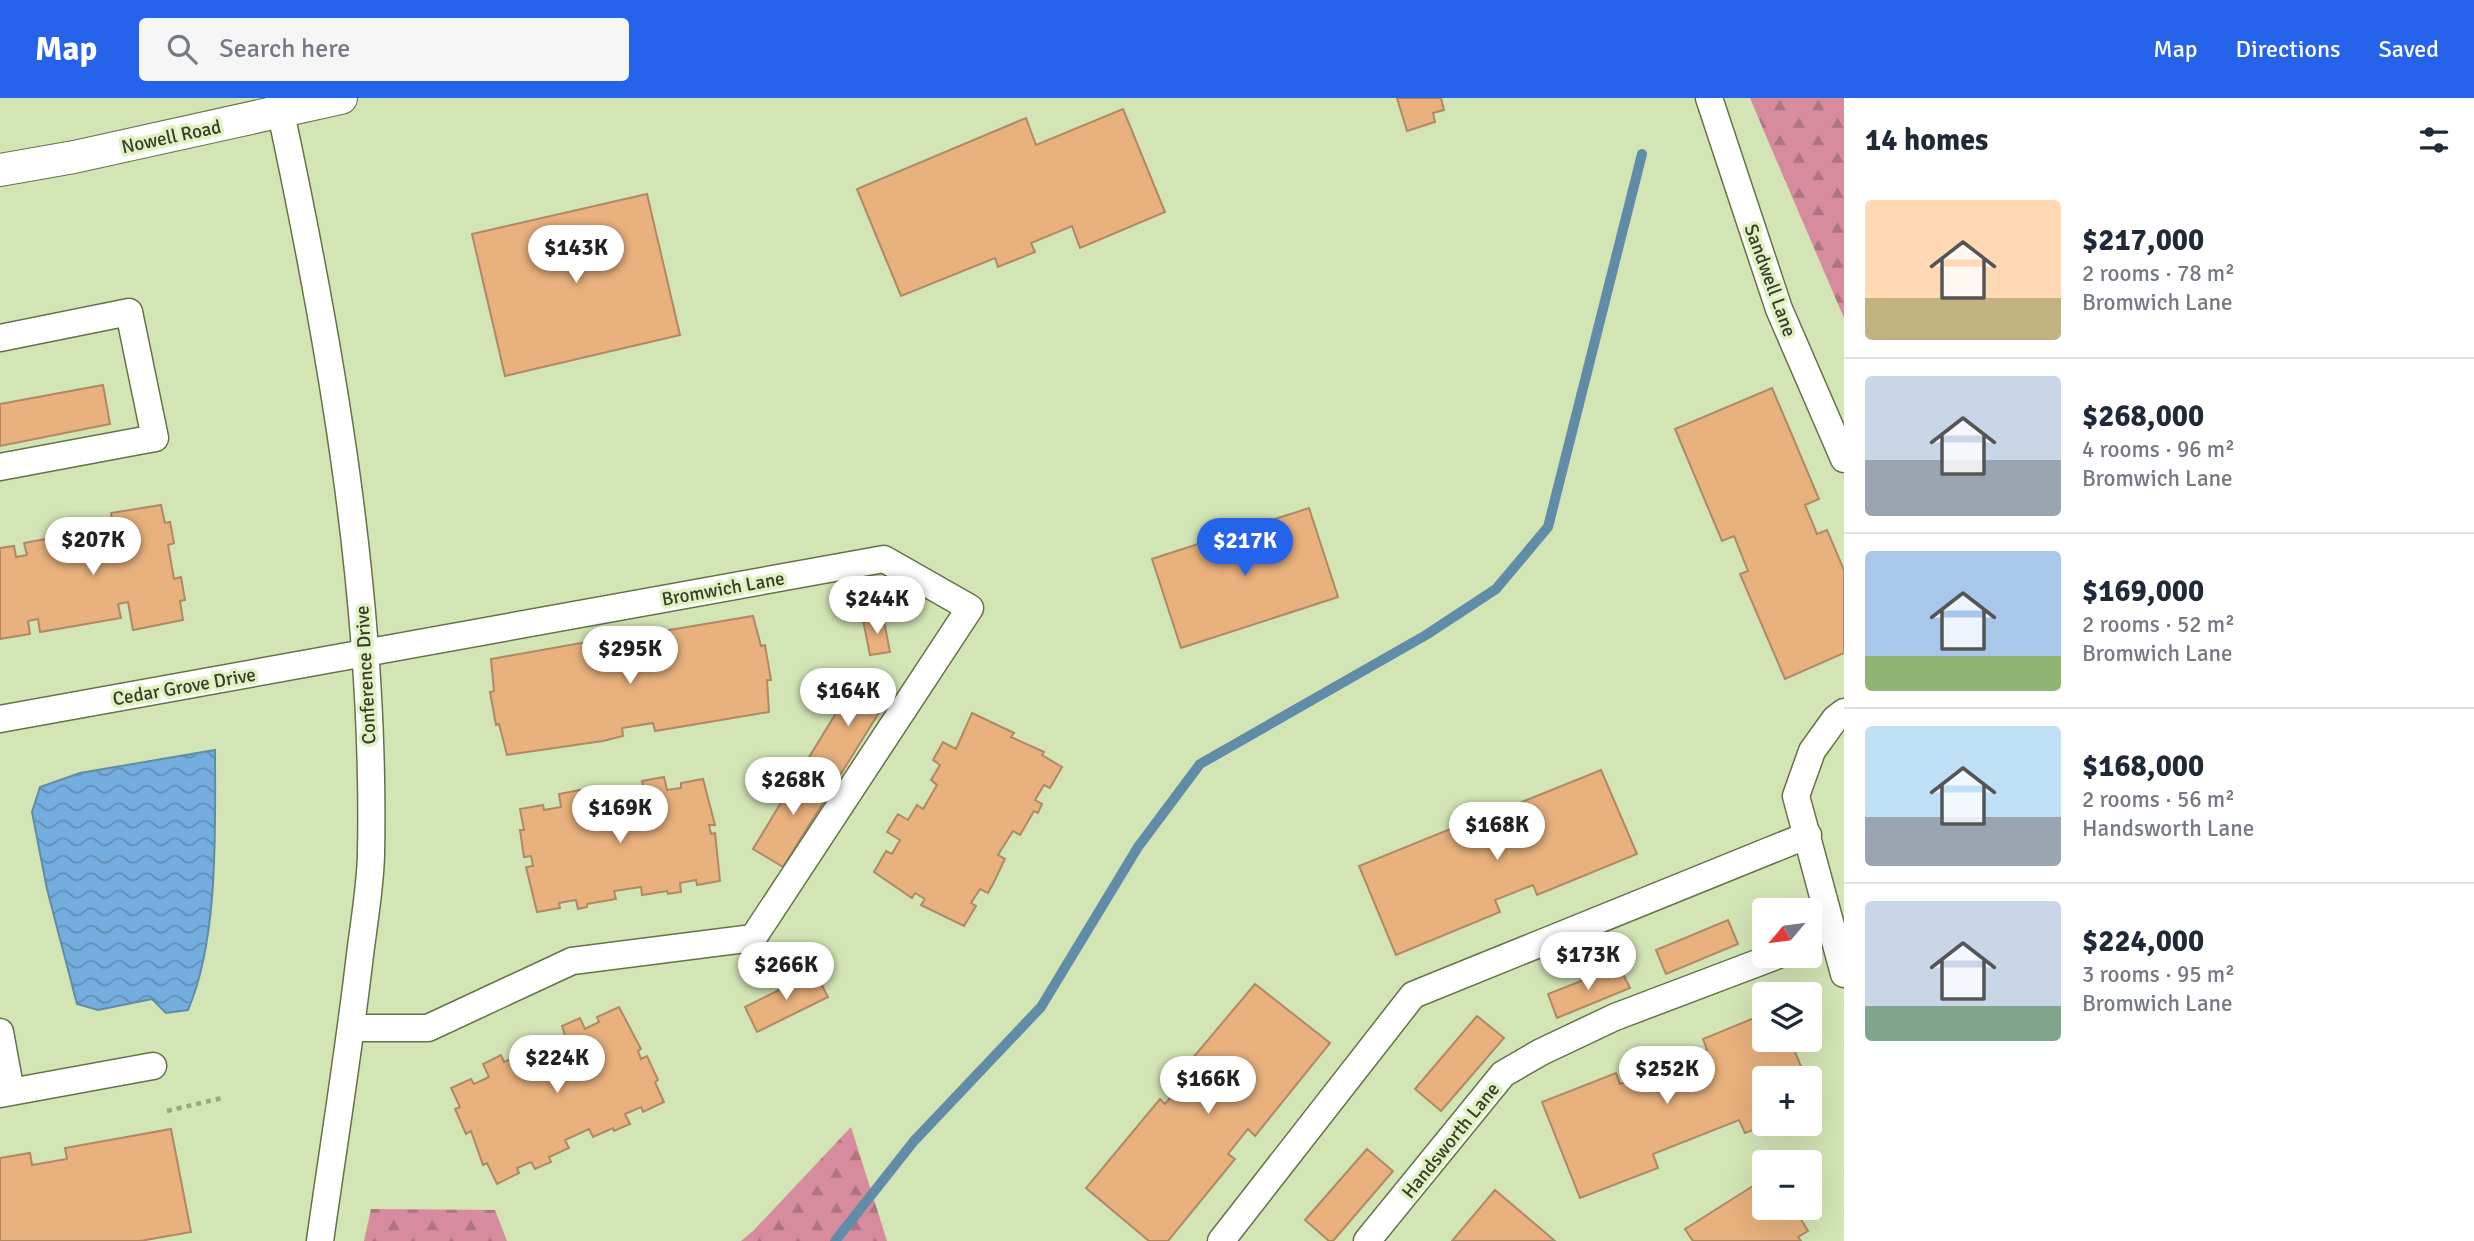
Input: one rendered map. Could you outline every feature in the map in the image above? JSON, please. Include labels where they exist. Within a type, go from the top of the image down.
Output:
[{"type":"street","name":"Nowell Road","points":[[0,170],[281,113],[341,98]]},
{"type":"street","name":"Sandwell Lane","points":[[1709,98],[1779,309],[1844,459]]},
{"type":"street","name":"Conference Drive","points":[[281,113],[314,277],[346,467],[367,651],[371,858],[351,1028],[320,1241]]},
{"type":"street","points":[[0,338],[128,312],[155,438],[0,467]]},
{"type":"street","name":"Bromwich Lane","points":[[351,1028],[429,1028],[572,961],[753,938],[970,608],[884,559],[367,651]]},
{"type":"street","name":"Cedar Grove Drive","points":[[0,719],[367,651]]},
{"type":"street","points":[[1816,898],[1808,835],[1796,796],[1812,751],[1835,719],[1844,712]]},
{"type":"street","points":[[1221,1241],[1413,995],[1808,835]]},
{"type":"street","points":[[1822,940],[1844,974]]},
{"type":"street","name":"Handsworth Lane","points":[[1367,1241],[1503,1074],[1541,1052],[1615,1017],[1752,965]]},
{"type":"street","points":[[0,1032],[6,1093],[153,1066]]},
{"type":"path","points":[[167,1111],[222,1098]]},
{"type":"green space","points":[[1750,98],[1844,98],[1844,318],[1763,129]]},
{"type":"green space","points":[[851,1127],[887,1241],[741,1241],[753,1231]]},
{"type":"green space","points":[[371,1209],[495,1210],[507,1241],[364,1241]]},
{"type":"water","points":[[215,750],[215,848],[210,917],[198,981],[188,1010],[166,1013],[152,999],[98,1010],[77,1004],[47,889],[32,812],[40,787],[80,773]]},
{"type":"building","points":[[1397,98],[1441,98],[1444,110],[1433,113],[1435,122],[1407,131]]},
{"type":"building","points":[[1123,109],[1165,212],[1080,248],[1072,226],[1031,243],[1035,252],[998,267],[995,258],[901,296],[857,189],[1026,118],[1036,145]]},
{"type":"building","points":[[647,194],[680,335],[505,376],[472,234]]},
{"type":"building","points":[[103,385],[110,424],[0,446],[0,404]]},
{"type":"building","points":[[1772,388],[1819,499],[1805,505],[1817,534],[1827,530],[1844,570],[1844,653],[1785,679],[1740,574],[1748,571],[1734,536],[1722,541],[1675,429]]},
{"type":"building","points":[[161,505],[165,523],[170,522],[174,543],[168,545],[174,579],[181,577],[185,600],[180,601],[183,620],[133,630],[128,602],[118,604],[121,618],[40,632],[38,619],[28,621],[30,634],[0,639],[0,548],[14,546],[16,557],[27,555],[24,543],[104,528],[106,541],[116,540],[111,513]]},
{"type":"building","points":[[1309,508],[1338,597],[1181,648],[1152,559]]},
{"type":"building","points":[[753,616],[761,646],[765,645],[771,680],[767,680],[769,712],[655,731],[653,723],[622,728],[623,736],[603,741],[507,755],[499,724],[496,725],[490,692],[494,691],[491,659],[587,642],[606,641],[608,649],[640,644],[639,635]]},
{"type":"building","points":[[883,616],[890,652],[870,655],[863,620]]},
{"type":"building","points":[[857,679],[888,698],[839,777],[808,759]]},
{"type":"building","points":[[972,713],[1014,733],[1011,737],[1044,752],[1042,755],[1062,767],[1050,788],[1044,785],[1035,800],[1042,804],[1038,813],[1034,811],[1020,835],[1013,831],[998,855],[1005,859],[988,893],[980,889],[971,903],[976,906],[964,926],[921,905],[925,899],[915,893],[912,898],[874,872],[886,851],[892,854],[900,840],[887,832],[898,814],[908,820],[917,805],[923,809],[937,785],[931,780],[940,765],[933,760],[943,742],[956,749]]},
{"type":"building","points":[[802,768],[833,787],[783,867],[753,849]]},
{"type":"building","points":[[1601,770],[1637,854],[1537,895],[1533,885],[1495,900],[1500,912],[1396,955],[1359,866],[1465,823],[1470,836],[1506,821],[1502,810]]},
{"type":"building","points":[[664,777],[667,790],[681,788],[681,783],[703,779],[715,825],[709,825],[711,834],[715,833],[720,881],[697,885],[696,880],[680,883],[681,892],[668,894],[667,891],[642,895],[641,887],[614,891],[616,899],[587,904],[587,907],[578,909],[576,900],[559,903],[560,908],[537,912],[526,867],[533,866],[531,856],[524,857],[520,830],[524,830],[520,809],[543,805],[544,810],[561,807],[559,794],[580,790],[581,800],[598,797],[599,804],[627,799],[625,792],[644,789],[642,781]]},
{"type":"building","points":[[1728,920],[1738,944],[1666,974],[1656,950]]},
{"type":"building","points":[[1619,966],[1630,988],[1557,1018],[1548,994]]},
{"type":"building","points":[[815,972],[828,997],[757,1032],[745,1007]]},
{"type":"building","points":[[1255,984],[1330,1043],[1255,1136],[1248,1129],[1228,1154],[1235,1159],[1168,1241],[1149,1241],[1086,1188],[1160,1099],[1165,1104],[1187,1079],[1181,1072]]},
{"type":"building","points":[[619,1007],[641,1049],[638,1051],[641,1059],[647,1056],[664,1102],[643,1112],[641,1107],[625,1114],[630,1124],[614,1131],[613,1128],[593,1137],[589,1129],[565,1140],[569,1148],[549,1157],[551,1162],[535,1169],[531,1162],[517,1168],[519,1173],[497,1184],[487,1163],[483,1165],[471,1131],[466,1134],[455,1109],[460,1107],[451,1088],[471,1079],[474,1084],[489,1077],[483,1064],[501,1055],[504,1062],[523,1054],[526,1061],[549,1051],[546,1044],[565,1035],[562,1026],[580,1018],[585,1029],[599,1022],[597,1017]]},
{"type":"building","points":[[1477,1016],[1504,1038],[1441,1111],[1415,1089]]},
{"type":"building","points":[[1752,1019],[1752,1052],[1795,1052],[1801,1066],[1752,1066],[1752,1130],[1745,1133],[1739,1120],[1653,1154],[1658,1168],[1580,1198],[1542,1102],[1616,1073],[1620,1084],[1707,1050],[1703,1039]]},
{"type":"building","points":[[171,1129],[191,1232],[140,1241],[0,1241],[0,1158],[30,1153],[32,1165],[67,1159],[65,1148]]},
{"type":"building","points":[[1367,1149],[1393,1171],[1333,1241],[1329,1241],[1305,1220]]},
{"type":"building","points":[[1752,1187],[1752,1220],[1801,1220],[1808,1231],[1798,1237],[1801,1241],[1693,1241],[1685,1229]]},
{"type":"building","points":[[1495,1190],[1555,1241],[1452,1241]]},
{"type":"waterway","points":[[835,1241],[914,1141],[1041,1007],[1138,847],[1200,764],[1426,635],[1496,589],[1548,527],[1642,154]]}]
